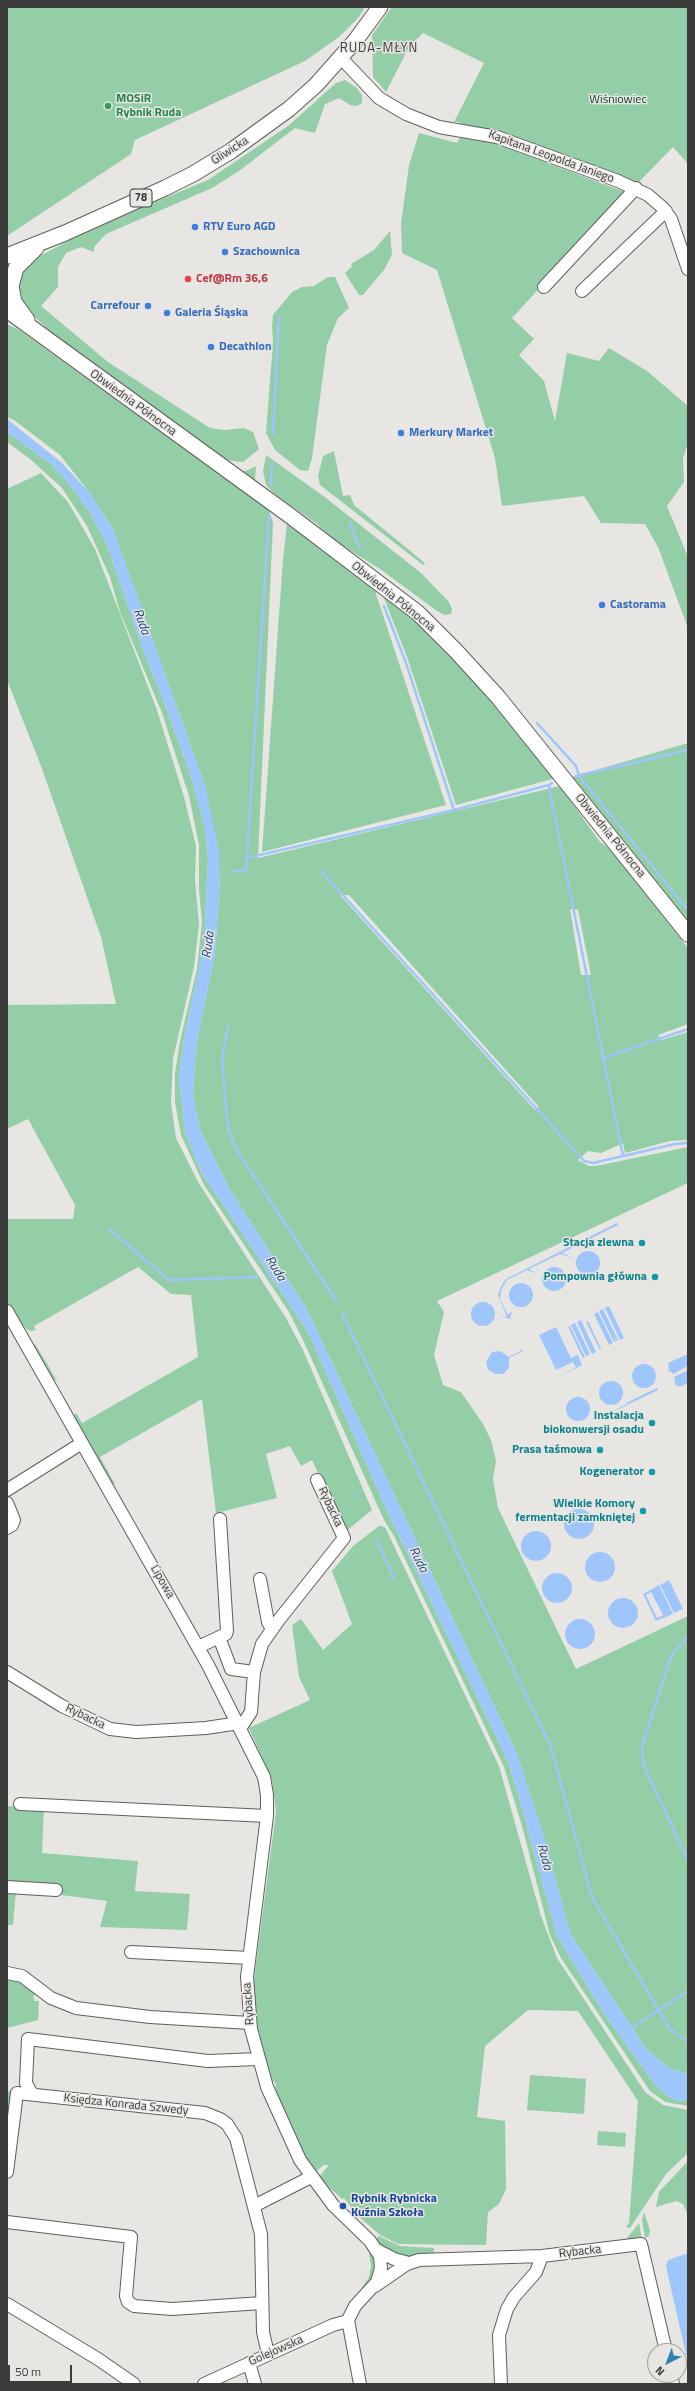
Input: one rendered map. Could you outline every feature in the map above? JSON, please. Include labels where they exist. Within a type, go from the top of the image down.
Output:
[{"type":"main road","name":"Gliwicka","points":[[7,256],[42,243],[203,169],[289,109],[313,88],[341,58],[380,7]]},
{"type":"main road","name":"Gliwicka","points":[[7,266],[42,243]]},
{"type":"main road","points":[[7,248],[42,243]]},
{"type":"main road","points":[[33,328],[14,302],[11,286],[16,268],[42,243]]},
{"type":"main road","name":"Obwiednia Północna","points":[[7,301],[33,328]]},
{"type":"main road","name":"Obwiednia Północna","points":[[7,310],[33,328],[82,367],[289,515],[418,613],[494,692],[688,934]]},
{"type":"main road","points":[[7,316],[33,328]]},
{"type":"street","name":"Kapitana Leopolda Janiego","points":[[341,58],[379,98],[406,114],[439,127],[497,137],[636,188],[654,199],[666,211],[674,226],[688,265]]},
{"type":"street","points":[[544,287],[636,188]]},
{"type":"street","points":[[582,291],[666,211]]},
{"type":"street","name":"Lipowa","points":[[7,1311],[198,1647],[240,1725]]},
{"type":"street","points":[[7,1490],[82,1443]]},
{"type":"street","name":"Rybacka","points":[[7,1672],[62,1706],[110,1728],[136,1732],[240,1725],[250,1712],[254,1672],[259,1650],[272,1629],[344,1538],[317,1480]]},
{"type":"street","points":[[7,1503],[14,1520],[12,1525],[7,1528]]},
{"type":"street","points":[[198,1647],[227,1631],[220,1519]]},
{"type":"street","points":[[260,1579],[268,1622],[272,1629]]},
{"type":"street","points":[[218,1637],[231,1669],[254,1672]]},
{"type":"street","name":"Rybacka","points":[[240,1725],[265,1780],[267,1816],[249,1958],[247,1989],[250,2023],[258,2059],[282,2123],[298,2157],[311,2177],[333,2205],[377,2250],[394,2259],[409,2263]]},
{"type":"street","points":[[20,1804],[267,1816]]},
{"type":"street","points":[[7,1887],[56,1890]]},
{"type":"street","points":[[131,1952],[249,1958]]},
{"type":"street","points":[[7,1973],[22,1976],[44,1994],[58,2002],[76,2008],[150,2017],[250,2023]]},
{"type":"street","points":[[32,2094],[26,2083],[28,2039],[208,2061],[258,2059]]},
{"type":"street","name":"Księdza Konrada Szwedy","points":[[7,2172],[17,2093],[204,2113],[220,2119],[227,2124],[236,2138],[254,2206],[262,2246],[263,2332],[268,2354]]},
{"type":"street","points":[[254,2206],[311,2177]]},
{"type":"street","points":[[7,2222],[130,2237],[126,2296],[128,2302],[134,2306],[172,2308],[262,2303]]},
{"type":"street","name":"Rybacka","points":[[374,2287],[409,2263],[431,2259],[542,2256],[641,2244],[664,2343]]},
{"type":"street","points":[[360,2384],[348,2321],[355,2306],[374,2287],[381,2268],[377,2250]]},
{"type":"street","points":[[501,2384],[499,2335],[505,2315],[514,2297],[536,2272],[542,2256]]},
{"type":"street","points":[[7,2304],[98,2359],[134,2384]]},
{"type":"street","name":"Golejowska","points":[[204,2384],[338,2323],[348,2321]]},
{"type":"street","points":[[249,2363],[255,2384]]},
{"type":"green space","name":"MOSiR Rybnik Ruda","points":[[7,7],[365,7],[359,17],[339,37],[305,61],[135,140],[131,154],[7,236]]},
{"type":"green space","name":"Wiśniowiec","points":[[392,7],[688,7],[688,164],[673,147],[638,183],[529,143],[460,125],[460,122],[454,122],[484,63],[423,33],[409,47],[386,92],[373,77],[372,35]]},
{"type":"green space","points":[[345,80],[357,88],[362,95],[362,103],[357,106],[350,105],[339,98],[325,104],[315,133],[295,128],[239,171],[212,188],[106,234],[94,247],[94,252],[81,247],[66,253],[58,267],[58,287],[41,306],[108,362],[210,428],[225,430],[244,428],[253,432],[259,449],[243,462],[225,459],[76,355],[27,310],[16,291],[19,273],[27,263],[92,228],[208,180],[288,126],[336,83]]},
{"type":"green space","points":[[419,133],[457,143],[462,134],[497,144],[627,193],[512,318],[534,339],[519,355],[544,381],[555,421],[567,353],[599,361],[609,348],[647,371],[688,406],[688,442],[683,459],[684,482],[667,506],[688,557],[688,628],[658,547],[645,524],[601,523],[584,496],[502,506],[495,458],[437,270],[402,253],[401,224],[409,165]]},
{"type":"green space","points":[[390,231],[392,255],[384,270],[363,295],[359,295],[345,273],[352,266],[351,264],[374,250]]},
{"type":"green space","points":[[328,277],[335,277],[349,308],[338,318],[327,345],[312,458],[308,471],[300,470],[275,450],[266,433],[273,342],[273,315],[292,292],[302,287],[314,286]]},
{"type":"green space","points":[[7,324],[19,330],[269,510],[273,523],[258,858],[560,786],[600,842],[611,850],[688,948],[688,1024],[658,1035],[662,1040],[688,1032],[688,1140],[670,1141],[625,1153],[623,1143],[601,1153],[588,1151],[578,1160],[589,1166],[596,1166],[688,1147],[688,1183],[437,1301],[444,1312],[434,1355],[443,1385],[461,1392],[483,1424],[491,1440],[496,1461],[493,1479],[498,1508],[576,1669],[688,1616],[688,2074],[669,2068],[646,2049],[570,1933],[544,1837],[517,1754],[306,1308],[230,1190],[200,1130],[193,1095],[195,1062],[198,1036],[215,953],[220,879],[205,786],[113,529],[89,492],[60,455],[14,420],[7,417]],"holes":[[[340,895],[349,895],[539,1107],[535,1110]],[[570,909],[578,910],[591,975],[581,975]]]},
{"type":"green space","points":[[7,432],[51,464],[71,486],[89,511],[107,545],[143,650],[168,712],[192,780],[205,828],[208,860],[204,945],[183,1044],[179,1079],[185,1132],[201,1172],[308,1332],[388,1513],[508,1762],[557,1936],[604,2014],[656,2086],[669,2097],[679,2101],[688,2100],[688,2106],[665,2102],[650,2091],[561,1958],[550,1935],[522,1826],[504,1767],[394,1536],[384,1520],[289,1312],[204,1185],[181,1135],[175,1102],[175,1074],[180,1041],[197,969],[202,922],[199,890],[199,845],[189,796],[162,713],[120,612],[110,577],[87,526],[62,488],[30,459],[7,442]]},
{"type":"green space","points":[[334,451],[343,496],[350,495],[354,505],[425,563],[423,565],[320,485],[318,476],[323,456]]},
{"type":"green space","points":[[266,455],[326,498],[421,573],[449,602],[452,609],[451,614],[445,615],[437,611],[380,569],[335,541],[317,524],[275,494],[266,485],[263,471]]},
{"type":"green space","points":[[256,466],[255,482],[240,472],[248,470]]},
{"type":"green space","points":[[41,473],[68,502],[95,549],[157,710],[184,797],[196,846],[195,880],[199,924],[194,967],[173,1059],[171,1103],[176,1138],[198,1182],[286,1318],[303,1350],[372,1510],[345,1532],[312,1460],[301,1466],[290,1446],[266,1454],[277,1498],[216,1513],[202,1399],[100,1457],[115,1484],[112,1486],[74,1416],[76,1413],[82,1423],[198,1357],[191,1295],[171,1294],[138,1267],[34,1326],[36,1330],[32,1331],[28,1330],[20,1323],[7,1301],[7,1219],[73,1219],[75,1205],[28,1119],[7,1129],[7,1005],[116,1004],[101,937],[41,766],[7,680],[7,489]]},
{"type":"green space","points":[[287,524],[375,591],[446,805],[262,852],[283,560]]},
{"type":"green space","points":[[384,598],[412,617],[481,686],[556,778],[456,805],[407,657]]},
{"type":"green space","points":[[688,743],[688,923],[569,778]]},
{"type":"green space","points":[[35,1344],[57,1381],[50,1377],[35,1351]]},
{"type":"green space","points":[[379,1526],[385,1527],[499,1766],[541,1916],[557,1958],[645,2092],[663,2105],[688,2110],[688,2153],[666,2174],[630,2228],[626,2227],[629,2223],[638,2101],[578,2011],[528,2010],[485,2046],[477,2117],[505,2121],[506,2189],[499,2204],[488,2212],[486,2245],[398,2244],[380,2235],[358,2216],[344,2198],[342,2199],[321,2180],[319,2177],[329,2165],[324,2165],[315,2172],[303,2153],[275,2090],[276,2084],[274,2081],[271,2083],[255,2019],[253,1987],[276,1812],[272,1780],[249,1728],[310,1700],[299,1677],[292,1625],[301,1619],[323,1650],[352,1624],[332,1571],[353,1546]]},
{"type":"green space","points":[[7,1806],[44,1808],[42,1853],[138,1861],[135,1891],[190,1894],[187,1930],[100,1927],[107,1901],[61,1895],[59,1889],[7,1885]]},
{"type":"green space","points":[[7,1890],[16,1891],[13,1925],[7,1925]]},
{"type":"green space","points":[[7,1976],[13,1976],[37,1992],[33,1997],[35,2001],[39,2001],[38,2020],[7,2028]]},
{"type":"green space","points":[[530,2075],[586,2079],[584,2114],[527,2110]]},
{"type":"green space","points":[[7,2091],[12,2092],[7,2134]]},
{"type":"green space","points":[[598,2131],[626,2133],[625,2147],[597,2145]]},
{"type":"green space","points":[[688,2161],[688,2215],[683,2204],[676,2201],[656,2207],[659,2192]]},
{"type":"green space","points":[[644,2212],[650,2230],[649,2236],[645,2238],[642,2220]]},
{"type":"green space","points":[[639,2223],[642,2239],[624,2242]]},
{"type":"green space","points":[[379,2236],[400,2246],[434,2248],[434,2255],[406,2259],[385,2251],[375,2240]]},
{"type":"green space","points":[[368,2246],[374,2259],[374,2270],[372,2279],[363,2291],[361,2289],[369,2277],[371,2266]]},
{"type":"water","name":"Ruda","points":[[7,419],[61,462],[89,492],[113,529],[205,786],[219,851],[220,879],[215,953],[198,1036],[195,1062],[193,1095],[200,1130],[230,1190],[306,1308],[517,1754],[544,1837],[570,1933],[646,2049],[669,2068],[688,2074],[688,2100],[679,2101],[669,2097],[656,2086],[604,2014],[557,1936],[508,1762],[388,1513],[308,1332],[201,1172],[185,1132],[179,1079],[183,1044],[204,945],[208,860],[205,828],[192,780],[168,712],[143,650],[107,545],[89,511],[71,486],[51,464],[7,432]]},
{"type":"water","points":[[617,1223],[618,1225],[562,1253],[573,1258],[560,1254],[529,1269],[539,1274],[527,1270],[507,1280],[501,1290],[500,1299],[508,1315],[512,1311],[510,1319],[500,1316],[507,1317],[498,1295],[501,1286],[506,1279]]},
{"type":"water","points":[[588,1251],[597,1254],[600,1263],[597,1272],[588,1275],[579,1272],[576,1263],[579,1254]]},
{"type":"water","points":[[554,1267],[563,1270],[566,1279],[563,1288],[554,1291],[545,1288],[542,1279],[545,1270]]},
{"type":"water","points":[[521,1283],[530,1286],[533,1295],[530,1304],[521,1307],[512,1304],[509,1295],[512,1286]]},
{"type":"water","points":[[483,1302],[492,1305],[495,1314],[492,1323],[483,1326],[474,1323],[471,1314],[474,1305]]},
{"type":"water","points":[[609,1306],[624,1338],[620,1340],[605,1308]]},
{"type":"water","points":[[603,1309],[618,1340],[617,1341],[613,1335],[616,1341],[614,1342],[599,1311]]},
{"type":"water","points":[[598,1312],[613,1343],[609,1345],[594,1314]]},
{"type":"water","points":[[581,1320],[596,1352],[592,1354],[577,1322]]},
{"type":"water","points":[[588,1321],[601,1349],[600,1350],[586,1322]]},
{"type":"water","points":[[575,1323],[590,1354],[586,1356],[571,1325]]},
{"type":"water","points":[[570,1326],[585,1357],[583,1358],[568,1327]]},
{"type":"water","points":[[556,1327],[571,1358],[578,1355],[582,1365],[559,1377],[576,1367],[573,1362],[556,1370],[539,1335]]},
{"type":"water","points":[[522,1350],[523,1351],[509,1358],[509,1368],[503,1374],[495,1374],[488,1370],[486,1362],[492,1352],[500,1351],[509,1357]]},
{"type":"water","points":[[688,1354],[688,1366],[673,1374],[671,1371],[669,1372],[668,1363]]},
{"type":"water","points":[[644,1364],[653,1367],[656,1376],[653,1385],[644,1388],[635,1385],[632,1376],[635,1367]]},
{"type":"water","points":[[688,1370],[688,1383],[679,1387],[678,1385],[676,1386],[674,1377]]},
{"type":"water","points":[[611,1381],[620,1384],[623,1393],[620,1402],[611,1405],[602,1402],[599,1393],[602,1384]]},
{"type":"water","points":[[657,1388],[658,1390],[604,1416],[628,1403],[624,1401],[628,1402]]},
{"type":"water","points":[[578,1397],[587,1400],[590,1409],[587,1418],[578,1421],[569,1418],[566,1409],[569,1400]]},
{"type":"water","points":[[579,1509],[589,1514],[594,1524],[589,1534],[579,1539],[569,1534],[564,1524],[569,1514]]},
{"type":"water","points":[[536,1531],[546,1536],[551,1546],[546,1556],[536,1561],[526,1556],[521,1546],[526,1536]]},
{"type":"water","points":[[600,1552],[610,1557],[615,1567],[610,1577],[600,1582],[590,1577],[585,1567],[590,1557]]},
{"type":"water","points":[[557,1573],[567,1578],[572,1588],[567,1598],[557,1603],[547,1598],[542,1588],[547,1578]]},
{"type":"water","points":[[669,1580],[683,1609],[674,1613],[660,1585]]},
{"type":"water","points":[[659,1585],[673,1614],[656,1621],[643,1594]],"holes":[[[651,1592],[663,1615],[657,1618],[646,1595]]]},
{"type":"water","points":[[623,1598],[633,1603],[638,1613],[633,1623],[623,1628],[613,1623],[608,1613],[613,1603]]},
{"type":"water","points":[[580,1619],[590,1624],[595,1634],[590,1644],[580,1649],[570,1644],[565,1634],[570,1624]]},
{"type":"water","points":[[688,2253],[688,2355],[687,2343],[683,2343],[666,2266],[668,2260]]},
{"type":"waterway","points":[[273,434],[279,315]]},
{"type":"waterway","points":[[271,484],[272,463]]},
{"type":"waterway","points":[[233,871],[246,871],[269,515]]},
{"type":"waterway","points":[[350,523],[360,549]]},
{"type":"waterway","points":[[384,606],[406,663],[454,810]]},
{"type":"waterway","points":[[537,723],[576,766],[579,776],[688,910]]},
{"type":"waterway","points":[[576,776],[688,750]]},
{"type":"waterway","points":[[552,783],[549,785],[551,797],[623,1156]]},
{"type":"waterway","points":[[247,858],[454,810],[549,785]]},
{"type":"waterway","points":[[321,871],[584,1161],[593,1163],[675,1144],[688,1143]]},
{"type":"waterway","points":[[228,1026],[222,1060],[228,1129],[236,1149],[337,1302]]},
{"type":"waterway","points":[[604,1058],[688,1029]]},
{"type":"waterway","points":[[109,1229],[169,1280],[257,1277]]},
{"type":"waterway","points":[[342,1313],[551,1747],[592,1897],[669,2028],[688,2042]]},
{"type":"waterway","points":[[377,1540],[394,1579]]},
{"type":"waterway","points":[[688,1636],[671,1656],[642,1746],[643,1764],[688,1860]]},
{"type":"waterway","points":[[630,2029],[688,1991]]},
{"type":"place","name":"MOSiR Rybnik Ruda","points":[[108,106]]},
{"type":"place","name":"RTV Euro AGD","points":[[195,227]]},
{"type":"place","name":"Szachownica","points":[[225,252]]},
{"type":"place","name":"Cef@Rm 36,6","points":[[188,279]]},
{"type":"place","name":"Carrefour","points":[[148,306]]},
{"type":"place","name":"Galeria Śląska","points":[[167,313]]},
{"type":"place","name":"Decathlon","points":[[211,347]]},
{"type":"place","name":"Merkury Market","points":[[401,433]]},
{"type":"place","name":"Castorama","points":[[602,605]]},
{"type":"place","name":"Stacja zlewna","points":[[642,1243]]},
{"type":"place","name":"Pompownia główna","points":[[655,1277]]},
{"type":"place","name":"Instalacja biokonwersji osadu","points":[[652,1423]]},
{"type":"place","name":"Prasa taśmowa","points":[[600,1450]]},
{"type":"place","name":"Kogenerator","points":[[652,1472]]},
{"type":"place","name":"Wielkie Komory fermentacji zamkniętej","points":[[643,1511]]},
{"type":"place","name":"Rybnik Rybnicka Kuźnia Szkoła","points":[[343,2206]]},
{"type":"district","name":"RUDA-MŁYN","points":[[379,49]]}]
